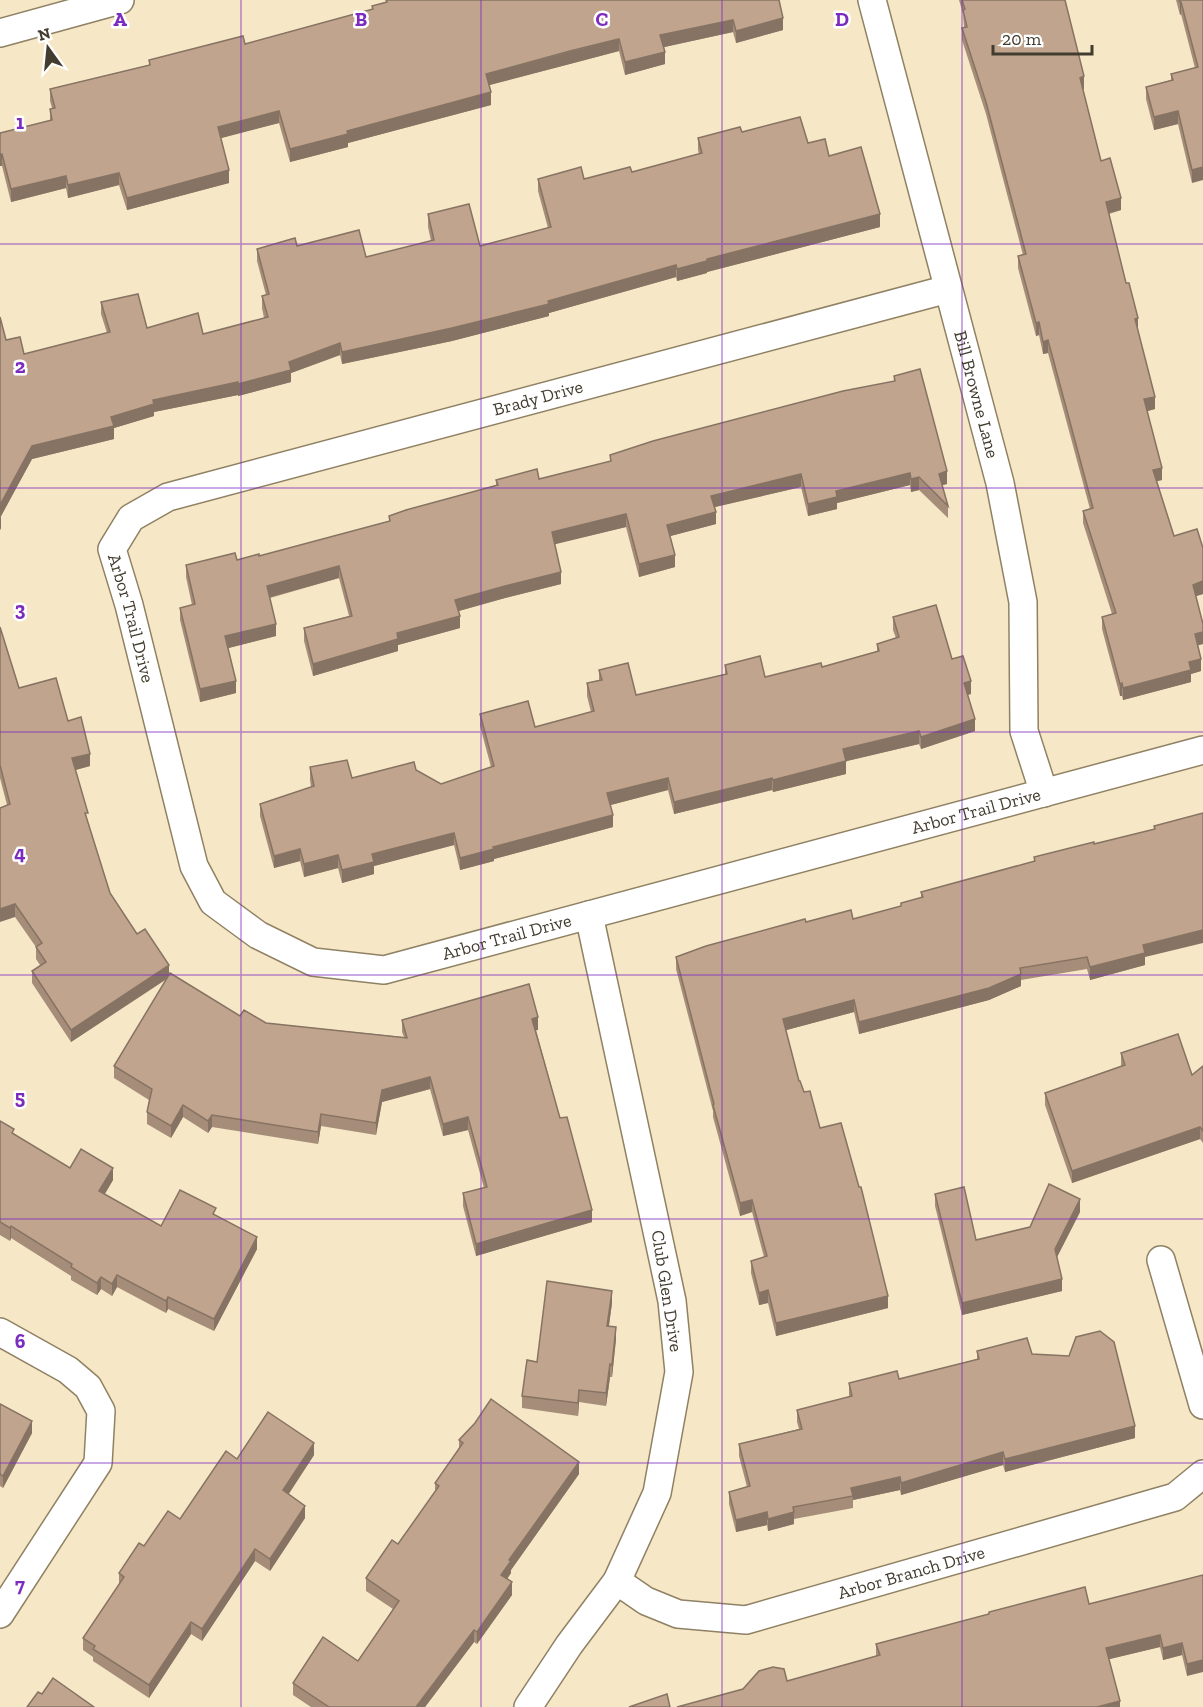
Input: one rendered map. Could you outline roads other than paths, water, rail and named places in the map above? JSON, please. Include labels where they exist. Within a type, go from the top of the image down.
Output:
[{"type":"street","points":[[0,33],[120,0]]},
{"type":"street","name":"Bill Browne Lane","points":[[872,0],[1000,483],[1023,602],[1024,731],[1044,793]]},
{"type":"street","name":"Brady Drive","points":[[132,518],[168,497],[948,289]]},
{"type":"street","name":"Arbor Trail Drive","points":[[132,518],[112,549],[132,616],[194,866],[213,902],[258,934],[313,962],[384,970],[1203,750]]},
{"type":"street","name":"Club Glen Drive","points":[[528,1707],[569,1645],[617,1581],[657,1493],[680,1372],[672,1301],[589,915]]},
{"type":"street","points":[[1161,1260],[1203,1405]]},
{"type":"street","points":[[0,1332],[69,1370],[88,1387],[101,1411],[98,1463],[0,1614]]},
{"type":"street","name":"Arbor Branch Drive","points":[[617,1581],[646,1601],[678,1614],[746,1620],[1175,1497],[1203,1474]]}]
